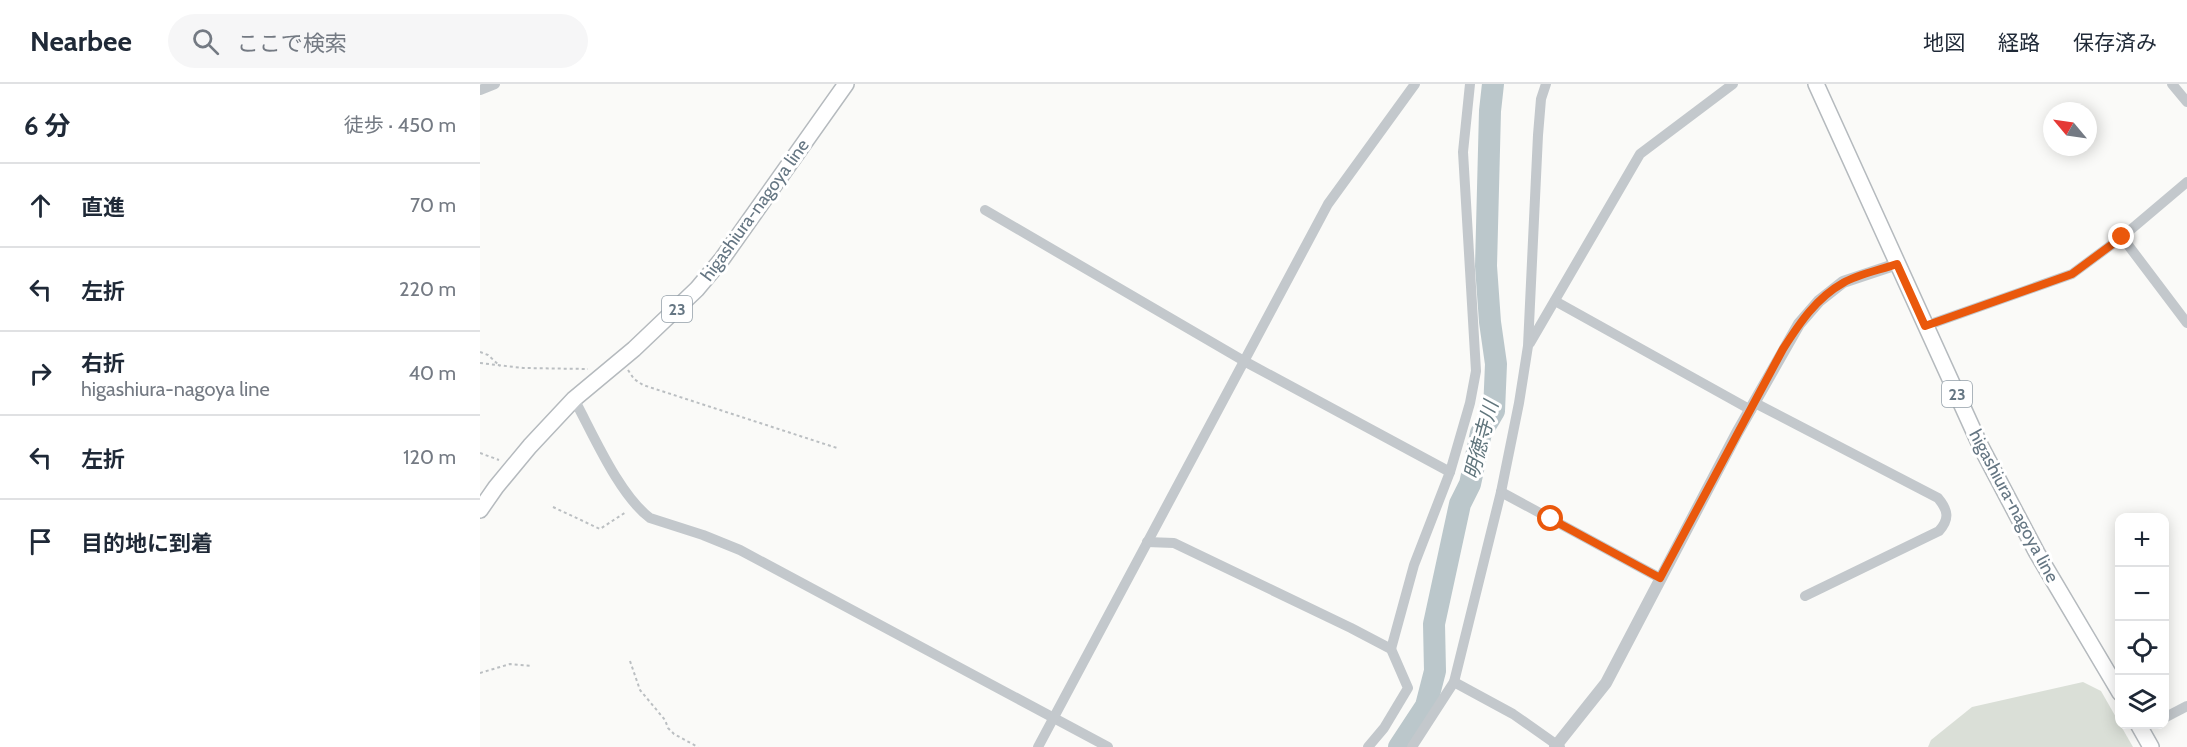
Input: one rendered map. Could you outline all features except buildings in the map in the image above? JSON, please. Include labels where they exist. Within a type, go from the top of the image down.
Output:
[{"type":"main road","name":"higashiura-nagoya line","points":[[480,510],[512,467],[574,399],[621,360],[698,289],[722,259],[846,84]]},
{"type":"main road","name":"higashiura-nagoya line","points":[[1816,84],[1980,445],[2032,543],[2115,684]]},
{"type":"main road","points":[[2145,729],[2151,747]]},
{"type":"street","points":[[480,90],[495,84]]},
{"type":"street","points":[[1368,747],[1384,728],[1407,688],[1391,649],[1414,565],[1450,472],[1470,403],[1476,371],[1463,152],[1470,84]]},
{"type":"street","points":[[1412,747],[1454,682],[1501,492],[1520,403],[1528,346],[1538,135],[1541,99],[1546,84]]},
{"type":"street","points":[[1528,346],[1640,154],[1733,84]]},
{"type":"street","points":[[2172,84],[2187,102]]},
{"type":"street","points":[[1038,747],[1328,204],[1413,85]]},
{"type":"street","points":[[1925,326],[2072,274],[2122,237],[2187,182]]},
{"type":"street","points":[[985,210],[1244,361],[1450,472]]},
{"type":"street","points":[[2122,237],[2187,323]]},
{"type":"street","points":[[1454,682],[1513,714],[1557,746],[1606,683],[1660,578],[1794,333],[1819,301],[1844,282],[1897,264]]},
{"type":"street","points":[[1555,301],[1753,406],[1938,498],[1945,507],[1946,523],[1939,531],[1805,596]]},
{"type":"street","points":[[574,399],[609,464],[635,503],[650,518],[741,550],[1108,747]]},
{"type":"street","points":[[1501,492],[1660,578]]},
{"type":"street","points":[[1147,542],[1174,543],[1391,649]]},
{"type":"street","points":[[2169,715],[2187,706]]},
{"type":"path","points":[[480,352],[488,355],[500,366]]},
{"type":"path","points":[[621,360],[634,378],[644,385],[837,448]]},
{"type":"path","points":[[480,363],[500,366],[584,369],[601,377]]},
{"type":"path","points":[[480,453],[491,455],[512,467]]},
{"type":"path","points":[[553,507],[600,529],[626,512],[635,503]]},
{"type":"path","points":[[630,661],[640,690],[668,728],[674,734],[698,747]]},
{"type":"path","points":[[480,673],[510,664],[532,666]]},
{"type":"shaded area","points":[[2083,682],[2101,691],[2115,716],[2115,729],[2123,729],[2133,747],[1928,747],[1931,740],[1972,707]]},
{"type":"waterway","name":"明徳寺川","points":[[1399,747],[1426,706],[1435,671],[1434,624],[1460,504],[1470,484],[1481,433],[1494,411],[1496,364],[1486,266],[1490,111],[1493,84]]},
{"type":"route","points":[[1551,519],[1660,578],[1783,349],[1799,324],[1819,301],[1844,282],[1897,264],[1925,326],[2072,274],[2122,237]]}]
